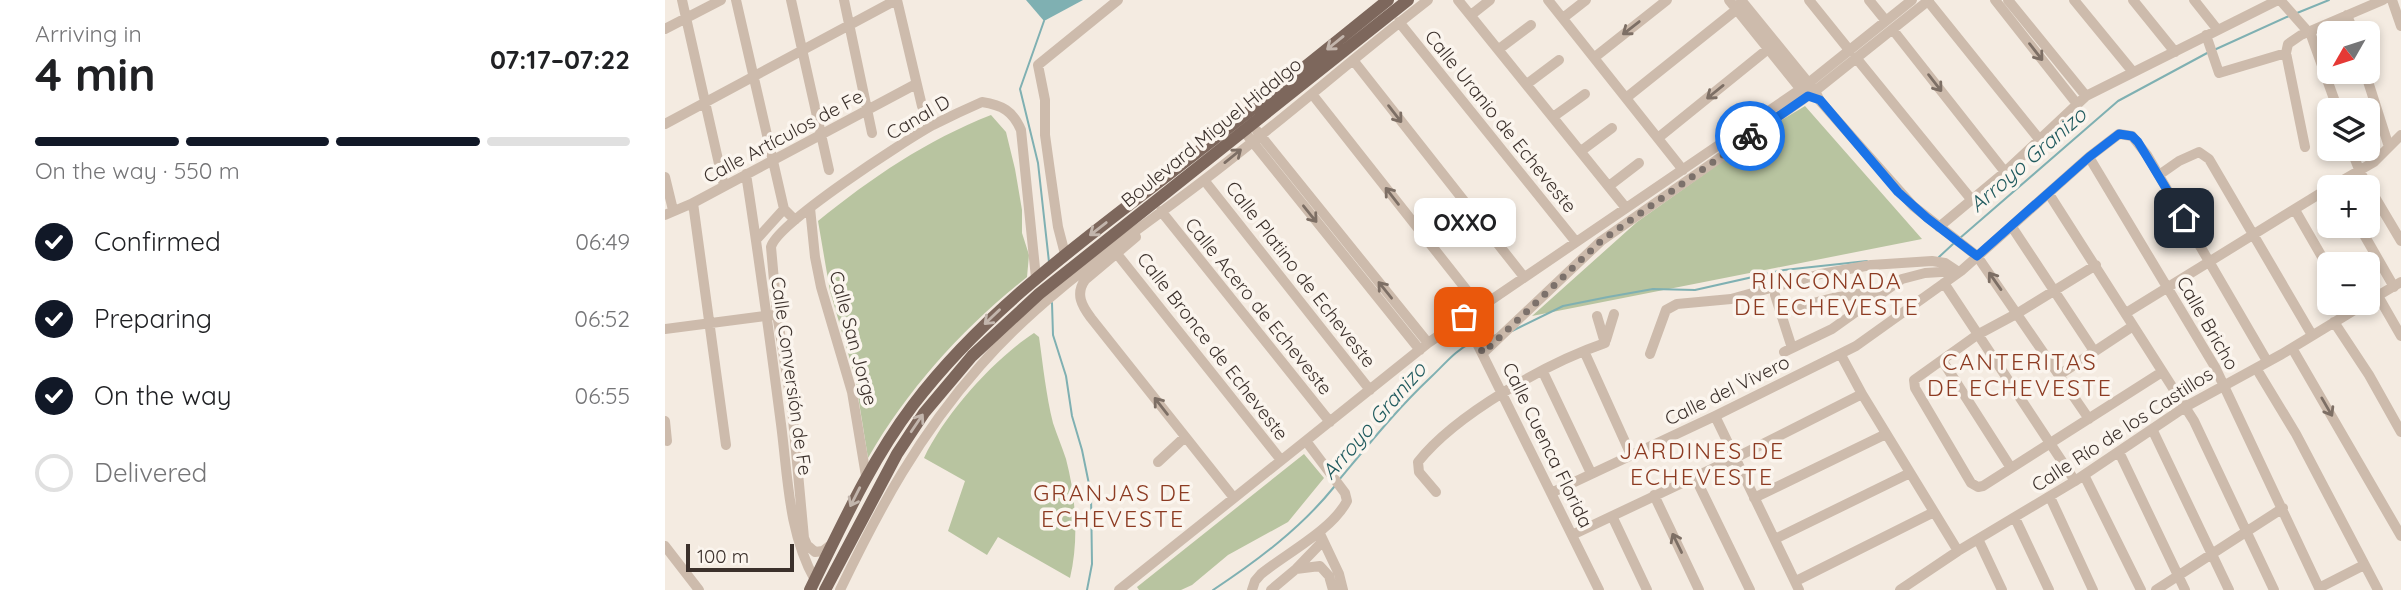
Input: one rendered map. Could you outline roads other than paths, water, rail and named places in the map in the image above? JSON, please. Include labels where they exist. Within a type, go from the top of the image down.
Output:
[{"type":"main road","name":"Boulevard Miguel Hidalgo","points":[[825,590],[878,487],[924,413],[972,356],[1119,237],[1244,123],[1388,0]]},
{"type":"main road","name":"Boulevard Miguel Hidalgo","points":[[811,587],[866,476],[912,406],[992,316],[1063,256],[1407,0]]},
{"type":"street","points":[[682,0],[724,186]]},
{"type":"street","points":[[665,29],[722,0]]},
{"type":"street","points":[[736,0],[784,209],[795,220]]},
{"type":"street","points":[[791,0],[829,170]]},
{"type":"street","points":[[844,0],[872,133]]},
{"type":"street","points":[[665,124],[896,0],[916,85],[931,126]]},
{"type":"street","points":[[1063,256],[1045,135],[1045,100],[1038,65],[1118,0]]},
{"type":"street","name":"Boulevard Miguel Hidalgo","points":[[1119,237],[1149,220],[1204,180],[1427,0]]},
{"type":"street","points":[[1458,0],[1626,208]]},
{"type":"street","points":[[1471,15],[1490,0]]},
{"type":"street","points":[[1548,0],[1683,170]]},
{"type":"street","points":[[1563,18],[1586,0]]},
{"type":"street","points":[[1595,57],[1667,0]]},
{"type":"street","points":[[1729,0],[1739,5],[1810,92],[1898,192],[1973,253],[2018,313],[2089,419]]},
{"type":"street","points":[[1809,0],[1971,199]]},
{"type":"street","points":[[1869,0],[2005,172]]},
{"type":"street","points":[[1890,25],[1912,0]]},
{"type":"street","points":[[1481,349],[1498,340],[1539,297],[1601,241],[1810,92],[1890,25],[1928,0],[2039,139]]},
{"type":"street","points":[[1996,0],[2077,104]]},
{"type":"street","points":[[2007,0],[2086,96]]},
{"type":"street","points":[[2074,0],[2133,72]]},
{"type":"street","points":[[2133,0],[2175,51]]},
{"type":"street","points":[[2194,0],[2217,29]]},
{"type":"street","points":[[1939,227],[2005,172],[2086,96],[2263,3],[2279,0],[2307,30],[2317,47],[2334,98]]},
{"type":"street","points":[[2206,35],[2220,73],[2287,48],[2307,30],[2383,0]]},
{"type":"street","points":[[2392,0],[2401,26]]},
{"type":"street","points":[[1626,98],[1739,5]]},
{"type":"street","points":[[1739,5],[1768,49],[1810,92]]},
{"type":"street","points":[[2347,15],[2349,21]]},
{"type":"street","name":"Calle Uranio de Echeveste","points":[[1399,22],[1576,242]]},
{"type":"street","points":[[1499,49],[1531,25]]},
{"type":"street","points":[[2287,48],[2305,147]]},
{"type":"street","points":[[1658,138],[1768,49]]},
{"type":"street","points":[[1353,60],[1524,277]]},
{"type":"street","points":[[1527,84],[1559,60]]},
{"type":"street","points":[[2369,84],[2389,147]]},
{"type":"street","name":"Calle Artículos de Fe","points":[[669,213],[916,85]]},
{"type":"street","points":[[1119,590],[1464,317],[1683,170],[1810,92]]},
{"type":"street","points":[[1312,94],[1480,307]]},
{"type":"street","points":[[1553,117],[1585,94]]},
{"type":"street","name":"Canal D","points":[[772,315],[773,240],[839,186],[931,126],[982,102],[1005,108],[1017,121],[1023,145],[1040,275]]},
{"type":"street","points":[[1244,123],[1424,347]]},
{"type":"street","points":[[1581,151],[1612,128]]},
{"type":"street","name":"Calle del Vivero","points":[[1551,493],[1841,355],[1959,271],[1973,253],[2012,227],[2111,138],[2125,133],[2138,142],[2159,175]]},
{"type":"street","points":[[2355,175],[2374,162],[2401,135]]},
{"type":"street","points":[[2267,361],[2159,175],[2190,155],[2199,152],[2204,154],[2215,168],[2312,335]]},
{"type":"street","name":"Calle Bricho","points":[[2089,157],[2215,367],[2320,589]]},
{"type":"street","points":[[2356,161],[2401,242]]},
{"type":"street","points":[[1609,186],[1639,163]]},
{"type":"street","name":"Calle Conversión de Fe","points":[[746,174],[792,408],[804,538],[815,552],[823,551],[832,544]]},
{"type":"street","points":[[665,177],[669,213]]},
{"type":"street","name":"Calle Platino de Echeveste","points":[[1204,180],[1370,390]]},
{"type":"street","points":[[2049,194],[2199,431],[2274,590]]},
{"type":"street","points":[[2126,313],[2166,286],[2317,197]]},
{"type":"street","points":[[692,203],[726,445]]},
{"type":"street","name":"Calle San Jorge","points":[[810,208],[821,287],[852,392],[866,476]]},
{"type":"street","points":[[757,240],[784,209]]},
{"type":"street","points":[[2295,210],[2319,252]]},
{"type":"street","name":"Calle Acero de Echeveste","points":[[1161,211],[1329,422]]},
{"type":"street","points":[[1149,220],[1140,234],[1085,280],[1080,295],[1087,312],[1234,498]]},
{"type":"street","points":[[2012,227],[2094,351]]},
{"type":"street","points":[[2367,238],[2397,284]]},
{"type":"street","name":"Calle Bronce de Echeveste","points":[[1117,254],[1281,460]]},
{"type":"street","points":[[1650,354],[1667,310],[1677,303],[1731,299],[1821,274],[1871,265],[1932,261],[1945,263],[1959,271]]},
{"type":"street","points":[[2096,265],[1977,335],[1913,383],[1971,483],[1978,487],[1983,486],[2162,372]]},
{"type":"street","points":[[1775,295],[1781,311],[1788,350],[1832,329],[1884,290],[1908,276],[1959,271]]},
{"type":"street","points":[[1944,283],[2050,443],[2079,478],[2141,590]]},
{"type":"street","name":"Calle Río de los Castillos","points":[[2380,295],[2397,284]]},
{"type":"street","points":[[1781,311],[1833,298],[1884,290]]},
{"type":"street","points":[[1859,294],[1864,306]]},
{"type":"street","points":[[840,590],[884,501],[935,422],[980,366],[1042,299]]},
{"type":"street","points":[[2380,299],[2401,336]]},
{"type":"street","points":[[1436,492],[1419,472],[1418,463],[1460,424],[1503,393],[1606,342],[1614,314]]},
{"type":"street","points":[[665,328],[772,315]]},
{"type":"street","name":"Calle Conversión de Fe","points":[[772,315],[795,527],[811,587]]},
{"type":"street","name":"Calle Río de los Castillos","points":[[1900,590],[1958,551],[2050,497],[2153,431],[2185,407],[2292,348],[2342,315]]},
{"type":"street","points":[[1597,316],[1606,342]]},
{"type":"street","name":"Calle Cuenca Florida","points":[[1464,317],[1599,590]]},
{"type":"street","points":[[2334,322],[2369,375],[2401,432]]},
{"type":"street","points":[[2059,375],[2133,326]]},
{"type":"street","points":[[1492,372],[1498,340]]},
{"type":"street","points":[[2292,348],[2401,536]]},
{"type":"street","points":[[1585,353],[1631,455]]},
{"type":"street","points":[[1841,355],[1958,551]]},
{"type":"street","points":[[1942,360],[2011,468]]},
{"type":"street","points":[[2256,368],[2295,434],[2378,590]]},
{"type":"street","points":[[1543,372],[1591,473]]},
{"type":"street","points":[[1572,535],[1862,394]]},
{"type":"street","points":[[1715,416],[1798,586],[1934,512]]},
{"type":"street","points":[[665,421],[667,441]]},
{"type":"street","points":[[2153,431],[2229,590]]},
{"type":"street","points":[[1754,498],[1887,434]]},
{"type":"street","points":[[1158,462],[1185,437]]},
{"type":"street","points":[[1271,590],[1296,569],[1348,499],[1306,441]]},
{"type":"street","points":[[2119,452],[2185,590]]},
{"type":"street","points":[[1775,539],[1910,473]]},
{"type":"street","points":[[1695,477],[1750,590]]},
{"type":"street","points":[[1654,495],[1699,590]]},
{"type":"street","points":[[2050,497],[2093,590]]},
{"type":"street","points":[[2156,590],[2283,508]]},
{"type":"street","points":[[1612,516],[1647,590]]},
{"type":"street","points":[[2015,518],[2049,590]]},
{"type":"street","points":[[1321,536],[1339,574],[1343,590]]},
{"type":"street","points":[[1252,590],[1261,574],[1321,536]]},
{"type":"street","points":[[1978,539],[2002,590]]},
{"type":"street","points":[[665,546],[699,590]]},
{"type":"street","points":[[2320,589],[2364,565]]},
{"type":"street","points":[[1296,569],[1320,566],[1329,576],[1333,590]]},
{"type":"water","points":[[1026,0],[1083,0],[1044,21]]},
{"type":"waterway","name":"Arroyo Granizo","points":[[2297,13],[2329,0]]},
{"type":"waterway","name":"Arroyo Granizo","points":[[2214,50],[2289,16]]},
{"type":"waterway","points":[[1044,21],[1020,89],[1038,163],[1049,262]]},
{"type":"waterway","name":"Arroyo Granizo","points":[[1960,238],[2118,101],[2209,52]]},
{"type":"waterway","name":"Arroyo Granizo","points":[[1939,257],[1953,244]]},
{"type":"waterway","name":"Arroyo Granizo","points":[[1512,331],[1563,306],[1608,297],[1653,289],[1695,290],[1784,270],[1867,261]]},
{"type":"waterway","points":[[1052,303],[1053,335],[1066,376],[1072,416],[1091,494],[1092,564],[1087,590]]},
{"type":"waterway","name":"Arroyo Granizo","points":[[1479,340],[1497,335]]},
{"type":"waterway","name":"Arroyo Granizo","points":[[1339,480],[1419,389],[1455,353],[1473,342]]},
{"type":"waterway","name":"Arroyo Granizo","points":[[1213,590],[1278,543],[1334,487]]},
{"type":"place","name":"OXXO","points":[[1464,317]]},
{"type":"district","name":"RINCONADA DE ECHEVESTE","points":[[1827,294]]},
{"type":"district","name":"CANTERITAS DE ECHEVESTE","points":[[2020,375]]},
{"type":"district","name":"JARDINES DE ECHEVESTE","points":[[1702,464]]},
{"type":"district","name":"GRANJAS DE ECHEVESTE","points":[[1113,506]]}]
